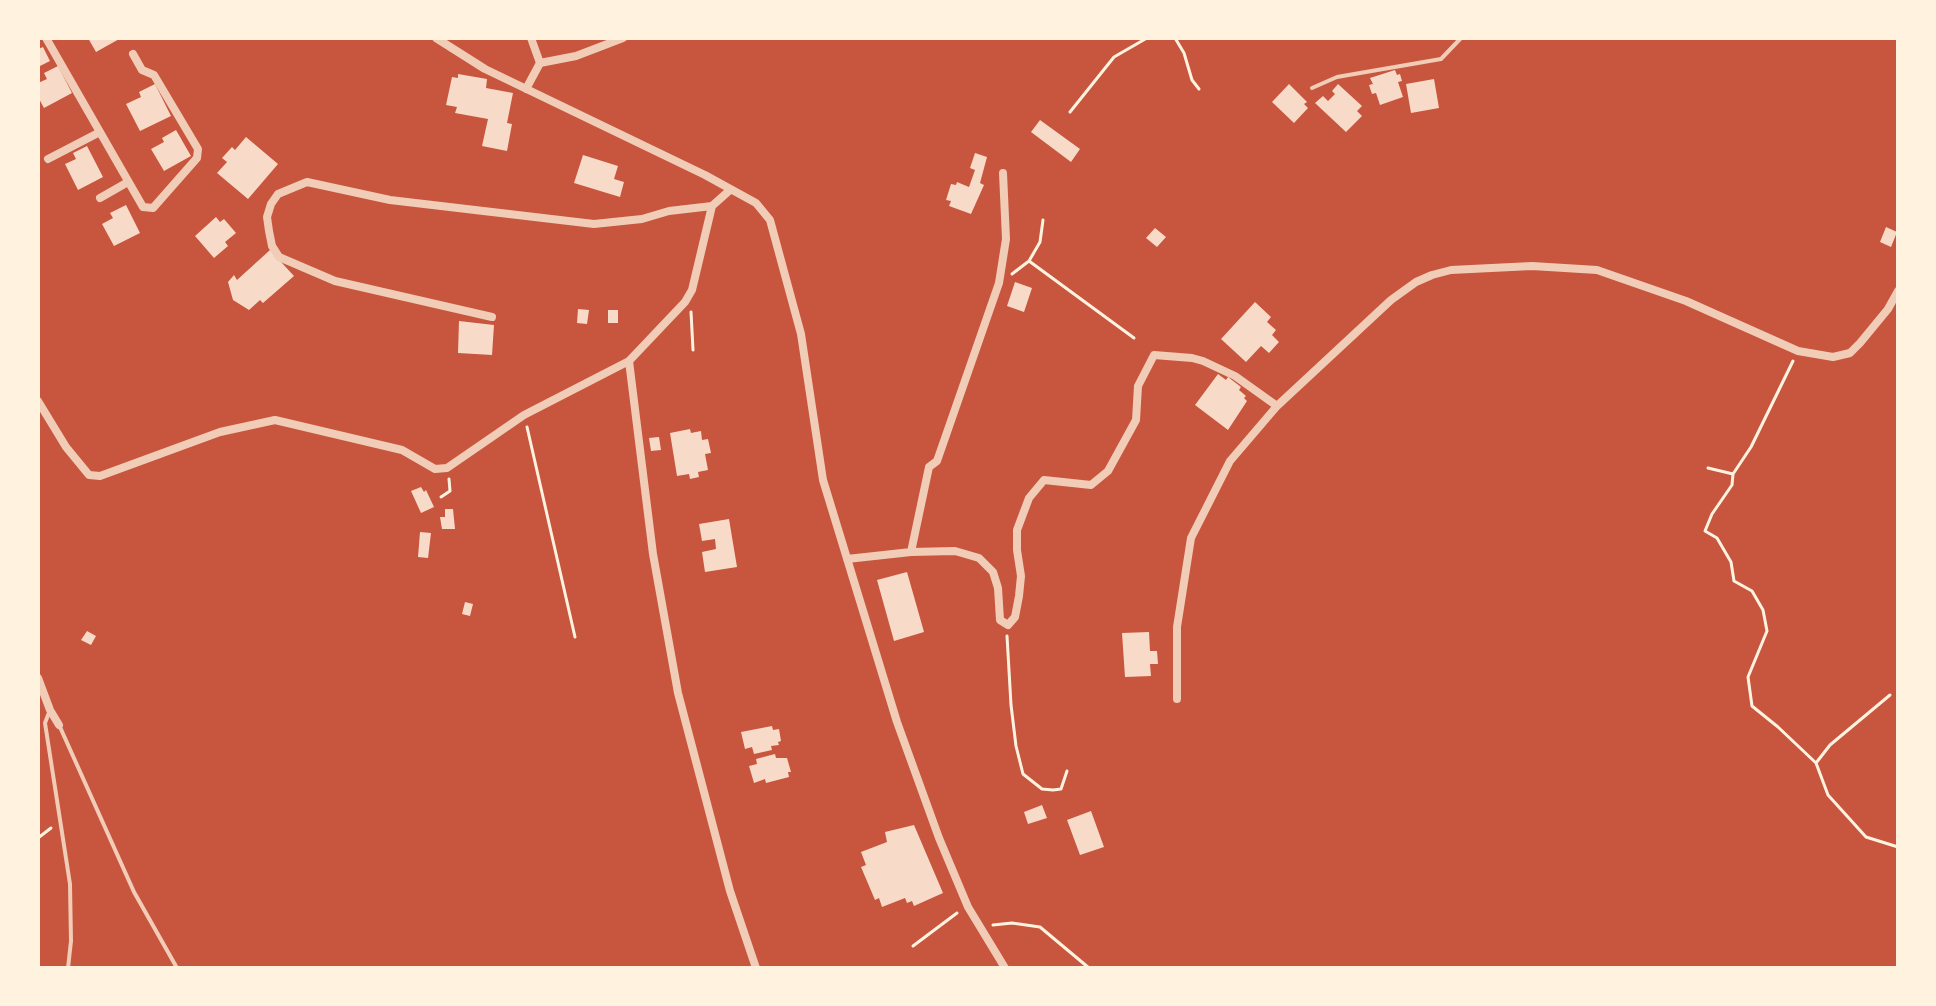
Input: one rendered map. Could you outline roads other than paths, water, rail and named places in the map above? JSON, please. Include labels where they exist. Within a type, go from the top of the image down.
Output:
[{"type":"street","points":[[46,38],[143,207],[153,208],[197,158],[198,149],[154,75],[142,70],[133,54]]},
{"type":"street","points":[[436,38],[485,69],[705,175],[756,203],[770,220],[801,334],[823,480],[897,722],[968,907],[1005,968]]},
{"type":"street","points":[[526,89],[540,63],[531,38]]},
{"type":"street","points":[[540,63],[576,56],[623,38]]},
{"type":"street","points":[[48,159],[100,132]]},
{"type":"street","points":[[911,552],[929,467],[937,461],[999,283],[1006,239],[1003,173]]},
{"type":"street","points":[[100,198],[128,182]]},
{"type":"street","points":[[492,317],[335,281],[298,267],[279,257],[272,246],[267,217],[271,204],[278,194],[307,182],[390,200],[594,224],[712,206]]},
{"type":"street","points":[[38,401],[66,447],[89,475],[100,476],[220,432],[275,420],[402,450],[435,469],[447,468],[524,415],[629,361],[685,302],[692,290],[712,206],[730,190]]},
{"type":"street","points":[[1177,699],[1177,627],[1191,538],[1230,461],[1277,406],[1391,300],[1416,282],[1451,270],[1532,266],[1597,270],[1686,301],[1798,351],[1833,357],[1850,353],[1870,334],[1898,291]]},
{"type":"street","points":[[847,559],[955,551],[979,558],[993,572],[1000,620],[1008,625],[1015,617],[1021,576],[1017,530],[1029,498],[1044,480],[1091,485],[1108,471],[1136,420],[1138,386],[1154,355],[1203,361],[1235,376],[1277,406]]},
{"type":"street","points":[[629,361],[653,554],[678,693],[730,891],[756,968]]},
{"type":"street","points":[[38,678],[59,725]]},
{"type":"lane","points":[[1312,88],[1357,72],[1441,59],[1461,38]]},
{"type":"lane","points":[[50,710],[45,723],[70,884],[68,968]]},
{"type":"lane","points":[[59,725],[134,892],[177,968]]}]
